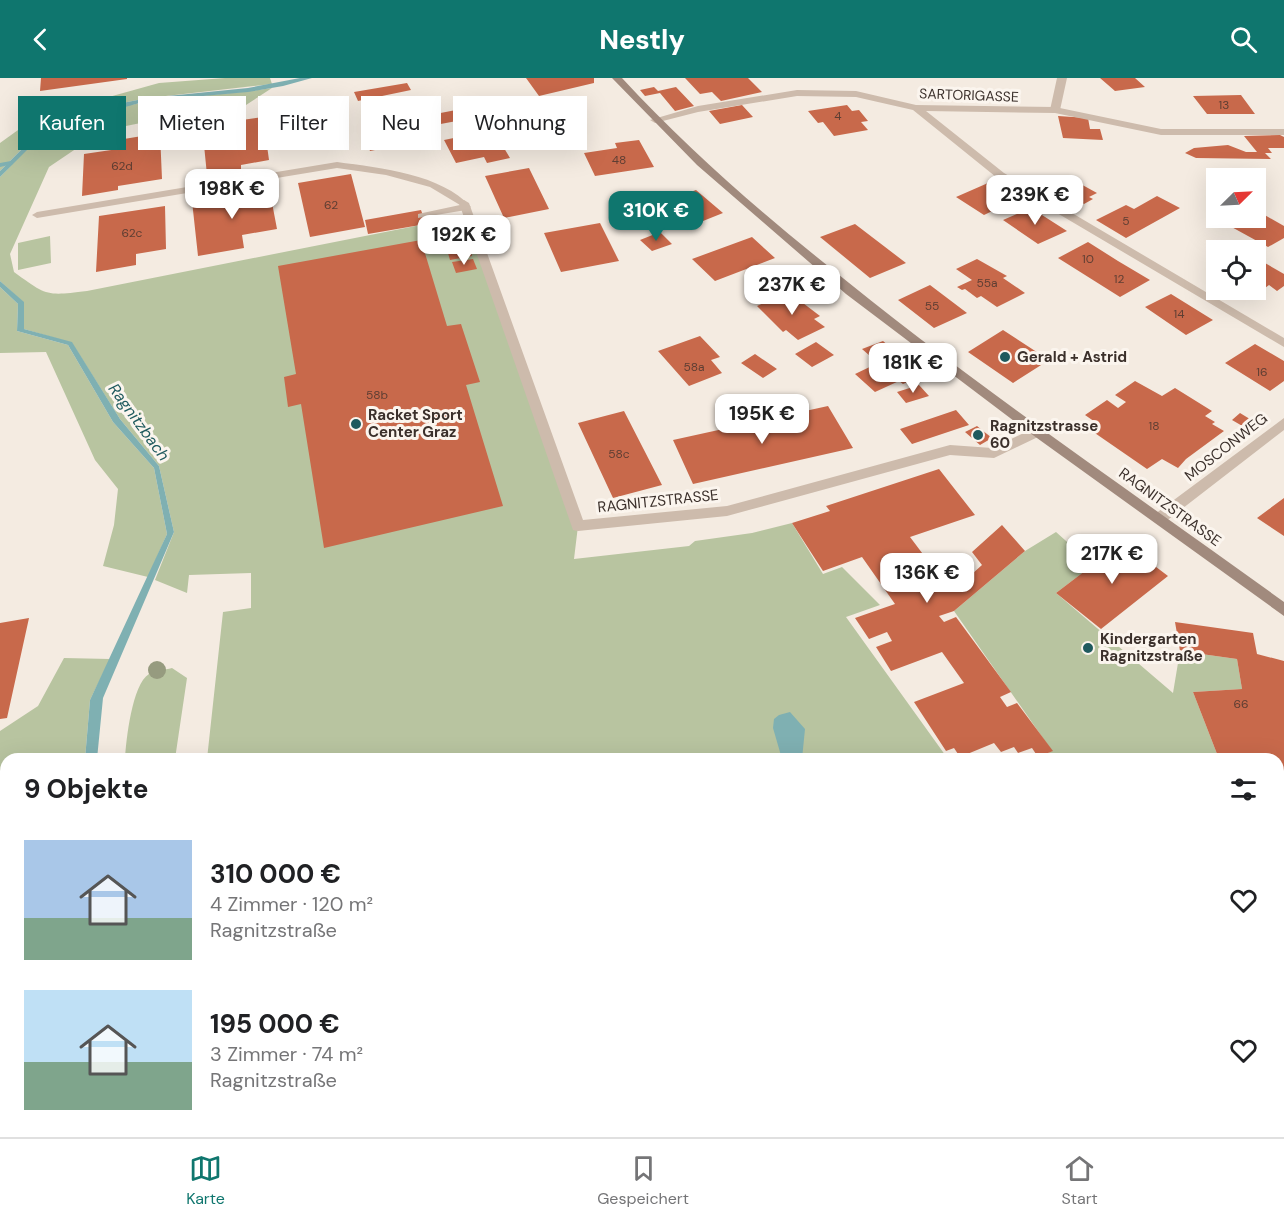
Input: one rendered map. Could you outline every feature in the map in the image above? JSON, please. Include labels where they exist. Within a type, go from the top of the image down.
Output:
[{"type":"main road","name":"RAGNITZSTRASSE","points":[[617,78],[655,120],[714,177],[870,309],[1035,433],[1160,518],[1284,610]]},
{"type":"street","points":[[1055,110],[1062,78]]},
{"type":"street","name":"SARTORIGASSE","points":[[655,120],[698,109],[797,93],[856,94],[916,108],[1055,110],[1161,132],[1284,132]]},
{"type":"street","points":[[916,108],[1000,175],[1284,343]]},
{"type":"street","points":[[37,215],[338,165],[387,172],[434,185],[465,205]]},
{"type":"street","points":[[422,216],[465,205]]},
{"type":"street","name":"RAGNITZSTRASSE","points":[[465,205],[578,526],[727,511],[951,450],[994,453],[1035,433]]},
{"type":"street","name":"MOSCONWEG","points":[[1160,518],[1284,423]]},
{"type":"green space","points":[[225,78],[270,78],[272,84],[166,96],[138,96],[138,100],[126,102],[126,96],[112,96],[159,83]]},
{"type":"green space","points":[[272,88],[246,105],[246,96],[204,96]]},
{"type":"green space","points":[[138,104],[138,124],[126,126],[126,106]]},
{"type":"green space","points":[[18,130],[18,150],[21,150],[0,171],[0,143]]},
{"type":"green space","points":[[26,150],[74,150],[49,167],[10,254],[14,272],[41,290],[55,294],[87,291],[456,218],[470,218],[578,526],[574,559],[689,546],[695,541],[752,533],[792,523],[823,574],[842,567],[880,605],[846,617],[944,753],[208,753],[223,612],[251,608],[251,573],[189,575],[187,593],[155,580],[174,532],[159,466],[120,419],[72,343],[24,329],[23,302],[0,281],[0,177]]},
{"type":"green space","points":[[50,236],[51,263],[18,270],[18,243]]},
{"type":"green space","points":[[0,287],[18,304],[17,331],[68,345],[113,422],[154,468],[167,534],[148,577],[103,566],[114,525],[118,489],[95,460],[46,352],[0,353]]},
{"type":"green space","points":[[1056,532],[1093,565],[1056,593],[1173,693],[1180,651],[1237,659],[1242,689],[1193,692],[1217,753],[1048,753],[1052,751],[954,611],[1025,551]]},
{"type":"green space","points":[[64,658],[110,659],[90,700],[86,753],[0,753],[0,731],[38,706]]},
{"type":"green space","points":[[172,668],[187,678],[176,753],[126,753],[131,714],[138,689],[149,674]]},
{"type":"water","points":[[300,78],[312,78],[248,92],[168,96],[248,88]]},
{"type":"water","points":[[138,100],[138,103],[126,107],[126,102]]},
{"type":"water","points":[[21,150],[27,150],[0,177],[0,171]]},
{"type":"water","points":[[0,281],[24,302],[24,329],[72,342],[120,419],[159,466],[174,532],[103,698],[98,753],[86,753],[90,700],[167,534],[154,468],[113,422],[68,345],[17,331],[18,304],[0,287]]},
{"type":"water","points":[[790,712],[805,729],[803,753],[780,753],[773,728],[774,719]]},
{"type":"building","points":[[41,78],[127,78],[127,79],[40,91]]},
{"type":"building","points":[[526,78],[594,78],[594,83],[539,96]]},
{"type":"building","points":[[685,78],[748,78],[762,92],[721,101],[712,92],[700,94]]},
{"type":"building","points":[[1100,78],[1135,78],[1145,87],[1115,91]]},
{"type":"building","points":[[407,83],[411,90],[382,96],[361,96],[361,100],[358,101],[354,92]]},
{"type":"building","points":[[654,87],[658,91],[676,87],[694,106],[675,111],[660,93],[645,96],[640,90]]},
{"type":"building","points":[[1241,95],[1255,114],[1207,114],[1193,96]]},
{"type":"building","points":[[742,105],[753,117],[720,124],[709,111]]},
{"type":"building","points":[[847,105],[852,111],[859,110],[868,121],[861,122],[868,130],[834,136],[823,122],[818,123],[808,111]]},
{"type":"building","points":[[453,111],[453,122],[441,124],[441,113]]},
{"type":"building","points":[[1058,116],[1088,118],[1090,129],[1100,129],[1103,140],[1063,138]]},
{"type":"building","points":[[258,118],[258,150],[268,150],[269,160],[241,165],[241,169],[207,175],[204,150],[246,150],[246,119]]},
{"type":"building","points":[[1280,135],[1284,137],[1284,148],[1268,148],[1272,153],[1265,153],[1271,159],[1196,158],[1185,153],[1194,148],[1228,145],[1246,152],[1257,152],[1244,136]]},
{"type":"building","points":[[138,137],[138,150],[161,150],[162,179],[118,186],[118,190],[82,196],[84,154],[126,150],[126,139]]},
{"type":"building","points":[[453,138],[453,150],[505,150],[510,158],[487,163],[484,157],[456,163],[444,140]]},
{"type":"building","points":[[639,140],[654,167],[595,176],[584,153],[617,148],[615,143]]},
{"type":"building","points":[[529,168],[549,209],[504,218],[485,176]]},
{"type":"building","points":[[351,174],[365,227],[310,237],[298,183]]},
{"type":"building","points":[[1066,176],[1097,193],[1089,197],[1093,199],[1084,204],[1080,201],[1072,206],[1041,188]]},
{"type":"building","points":[[988,183],[1010,196],[1006,198],[1011,202],[984,215],[956,197]]},
{"type":"building","points":[[269,187],[277,229],[242,235],[244,248],[198,256],[192,201]]},
{"type":"building","points":[[696,190],[723,213],[683,229],[656,205]]},
{"type":"building","points":[[1157,196],[1180,208],[1126,238],[1096,220],[1126,205],[1134,209]]},
{"type":"building","points":[[165,206],[166,249],[136,254],[136,265],[96,272],[99,216]]},
{"type":"building","points":[[1031,208],[1067,231],[1038,244],[1003,220]]},
{"type":"building","points":[[421,210],[426,224],[368,234],[365,220]]},
{"type":"building","points":[[1266,216],[1284,226],[1284,238],[1268,247],[1266,240],[1255,240],[1233,228],[1266,228]]},
{"type":"building","points":[[600,223],[619,261],[561,272],[544,233]]},
{"type":"building","points":[[855,224],[906,263],[870,278],[820,237]]},
{"type":"building","points":[[660,232],[672,244],[652,251],[640,240]]},
{"type":"building","points":[[752,237],[775,258],[715,281],[692,259]]},
{"type":"building","name":"Racket Sport Center Graz","points":[[421,240],[447,326],[461,324],[480,382],[466,385],[503,506],[324,548],[301,404],[288,407],[284,377],[296,374],[278,266]]},
{"type":"building","points":[[468,242],[472,256],[450,260],[446,246]]},
{"type":"building","points":[[1088,242],[1150,280],[1120,297],[1058,258]]},
{"type":"building","points":[[473,259],[477,269],[456,273],[452,262]]},
{"type":"building","points":[[977,259],[1007,276],[1003,278],[1025,293],[997,307],[981,296],[977,298],[965,289],[957,287],[972,280],[956,269]]},
{"type":"building","points":[[1266,264],[1284,274],[1284,286],[1277,291],[1269,285],[1266,287]]},
{"type":"building","points":[[930,285],[967,313],[934,328],[898,300]]},
{"type":"building","points":[[783,294],[793,302],[799,300],[820,316],[814,319],[825,327],[798,340],[786,330],[783,332],[757,306]]},
{"type":"building","points":[[1171,294],[1213,320],[1186,335],[1145,307]]},
{"type":"building","points":[[1003,330],[1049,360],[1013,383],[968,352]]},
{"type":"building","points":[[700,336],[720,357],[711,360],[722,373],[689,386],[658,351]]},
{"type":"building","points":[[883,341],[923,375],[903,384],[899,381],[875,392],[855,374],[878,363],[862,349]]},
{"type":"building","points":[[816,342],[834,355],[812,367],[795,354]]},
{"type":"building","points":[[1255,344],[1284,361],[1284,381],[1270,391],[1225,363]]},
{"type":"building","points":[[755,354],[777,369],[763,378],[741,363]]},
{"type":"building","points":[[1135,381],[1162,396],[1175,388],[1212,411],[1205,416],[1215,422],[1212,424],[1224,431],[1186,459],[1178,468],[1162,459],[1147,469],[1089,429],[1098,424],[1085,415],[1107,400],[1118,408],[1126,402],[1115,395]]},
{"type":"building","points":[[919,385],[929,396],[906,403],[897,392]]},
{"type":"building","points":[[828,406],[853,448],[693,484],[673,440]]},
{"type":"building","points":[[956,410],[969,425],[912,444],[900,429]]},
{"type":"building","points":[[624,411],[662,485],[613,498],[578,423]]},
{"type":"building","points":[[1240,413],[1258,424],[1251,431],[1232,420]]},
{"type":"building","name":"Ragnitzstrasse 60","points":[[977,426],[992,438],[980,445],[965,432]]},
{"type":"building","points":[[939,469],[975,515],[910,537],[944,582],[972,574],[982,565],[972,552],[1002,525],[1025,551],[954,611],[939,616],[944,622],[956,617],[1011,692],[1000,697],[1007,707],[1017,703],[1053,751],[1035,753],[1032,748],[1018,753],[1014,747],[1001,752],[994,743],[970,753],[957,753],[954,748],[946,751],[914,702],[964,683],[942,652],[891,671],[876,647],[892,641],[887,632],[869,639],[855,618],[895,604],[862,557],[823,571],[792,523],[830,511],[826,506]]},
{"type":"building","points":[[1284,498],[1284,536],[1257,518]]},
{"type":"building","points":[[1123,542],[1168,576],[1101,629],[1056,593]]},
{"type":"building","points":[[29,618],[7,718],[0,719],[0,623]]},
{"type":"building","points":[[1175,622],[1253,633],[1257,654],[1284,661],[1284,753],[1217,753],[1193,692],[1242,689],[1237,659],[1180,651]]},
{"type":"waterway","name":"Ragnitzbach","points":[[0,165],[11,163]]},
{"type":"place","name":"Gerald + Astrid","points":[[1005,357]]},
{"type":"place","name":"Racket Sport Center Graz","points":[[356,424]]},
{"type":"place","name":"Ragnitzstrasse 60","points":[[978,435]]},
{"type":"place","name":"Kindergarten Ragnitzstraße","points":[[1088,648]]}]
